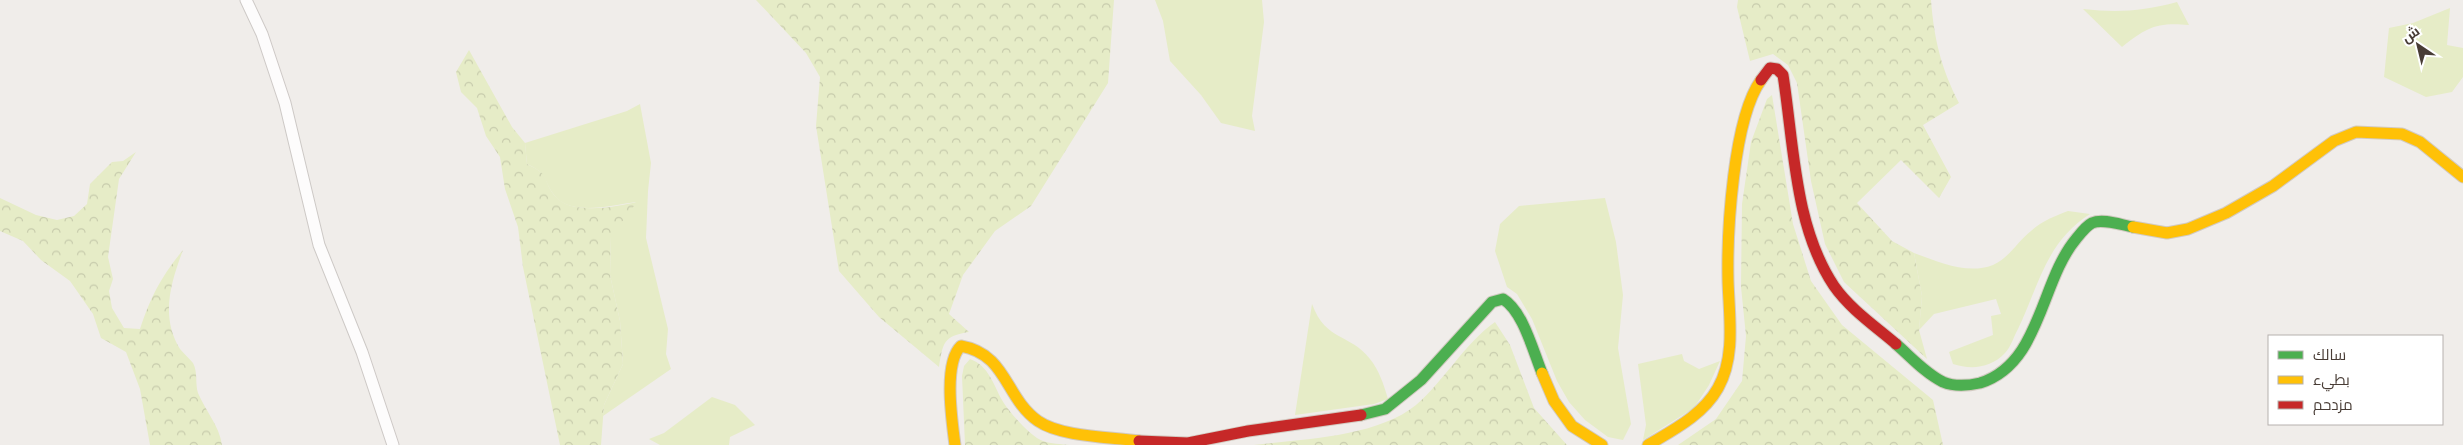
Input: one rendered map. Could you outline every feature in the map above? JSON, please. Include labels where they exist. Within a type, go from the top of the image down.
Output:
[{"type":"street","points":[[246,0],[262,34],[285,103],[319,245],[362,352],[393,445]]},
{"type":"street","points":[[1648,445],[1701,411],[1718,388],[1727,367],[1729,343],[1728,265],[1730,214],[1738,158],[1745,116],[1764,74],[1770,68],[1776,69],[1783,75],[1808,222],[1821,262],[1834,286],[1865,320],[1902,349],[1934,378],[1955,387],[1971,386],[1996,377],[2009,365],[2025,344],[2041,314],[2063,258],[2090,222],[2101,221],[2167,234],[2188,229],[2226,212],[2273,186],[2334,141],[2356,132],[2402,134],[2420,142],[2463,177]]},
{"type":"street","points":[[955,445],[952,428],[951,368],[954,353],[961,346],[972,348],[985,354],[1000,370],[1019,401],[1037,421],[1055,430],[1158,443],[1188,443],[1248,431],[1348,418],[1385,408],[1421,380],[1492,302],[1503,299],[1511,304],[1518,315],[1554,400],[1572,426],[1602,445]]},
{"type":"green space","points":[[756,0],[1114,0],[1108,83],[1031,206],[995,231],[963,275],[949,314],[969,332],[954,336],[946,342],[943,346],[939,367],[879,317],[839,271],[816,126],[820,77],[806,53]]},
{"type":"green space","points":[[1155,0],[1262,0],[1264,22],[1252,116],[1255,131],[1221,123],[1201,95],[1170,61],[1163,21]]},
{"type":"green space","points":[[1738,0],[1931,0],[1939,53],[1947,78],[1959,103],[1923,125],[1951,177],[1939,198],[1901,160],[1857,203],[1892,241],[1914,253],[1922,296],[1919,330],[1927,359],[1844,282],[1825,244],[1811,181],[1797,83],[1788,65],[1773,54],[1750,61],[1737,7]]},
{"type":"green space","points":[[2177,2],[2189,25],[2169,24],[2153,27],[2122,47],[2083,9],[2130,10]]},
{"type":"green space","points":[[2450,8],[2447,45],[2463,48],[2463,77],[2452,92],[2426,97],[2384,77],[2389,28],[2413,23]]},
{"type":"green space","points":[[469,50],[512,127],[525,143],[527,164],[543,174],[550,189],[561,202],[581,208],[605,208],[637,202],[611,236],[610,275],[620,321],[623,364],[604,405],[601,445],[560,445],[523,267],[518,227],[505,189],[500,157],[486,136],[477,108],[461,92],[456,72]]},
{"type":"green space","points":[[1772,95],[1793,224],[1811,281],[1842,325],[1933,400],[1943,445],[1678,445],[1716,419],[1742,381],[1746,336],[1741,287],[1742,204],[1751,142],[1767,99]]},
{"type":"green space","points":[[640,104],[651,163],[646,238],[668,329],[666,354],[671,369],[603,416],[604,405],[623,364],[620,321],[610,275],[611,235],[636,202],[605,207],[581,208],[561,202],[554,195],[542,174],[527,164],[525,143],[627,111]]},
{"type":"green space","points":[[136,152],[119,179],[108,257],[113,279],[109,291],[112,308],[124,328],[140,329],[157,287],[183,250],[172,287],[169,312],[170,325],[180,349],[195,367],[198,393],[215,425],[222,445],[150,445],[140,389],[126,352],[101,338],[93,314],[70,281],[41,260],[23,241],[0,231],[0,198],[36,215],[57,220],[74,216],[87,204],[90,184],[112,162],[123,161]]},
{"type":"green space","points":[[1605,198],[1616,242],[1623,295],[1618,348],[1631,424],[1623,440],[1608,437],[1585,420],[1569,402],[1557,381],[1532,319],[1517,294],[1507,287],[1495,251],[1500,224],[1519,206]]},
{"type":"green space","points":[[2068,211],[2090,214],[2075,225],[2053,251],[2007,351],[1994,362],[1987,365],[1967,367],[1953,364],[1949,352],[1993,335],[1991,316],[2001,314],[1996,299],[1934,314],[1919,330],[1922,296],[1914,253],[1953,266],[1973,269],[1983,268],[1999,262],[2040,224]]},
{"type":"green space","points":[[1312,304],[1324,325],[1354,345],[1370,359],[1379,373],[1388,399],[1374,404],[1295,415]]},
{"type":"green space","points":[[1495,322],[1510,345],[1534,408],[1567,445],[1254,445],[1339,435],[1381,424],[1400,416],[1416,405],[1436,385],[1464,351]]},
{"type":"green space","points":[[1682,354],[1684,361],[1699,369],[1720,361],[1709,385],[1694,408],[1643,440],[1646,425],[1638,364]]},
{"type":"green space","points":[[970,359],[982,366],[990,376],[1005,405],[1014,417],[1032,434],[1046,442],[1070,445],[965,445],[962,376],[964,366]]},
{"type":"green space","points":[[712,397],[735,405],[755,425],[730,437],[729,445],[660,445],[649,439],[664,433]]},
{"type":"traffic: fast","points":[[1896,344],[1930,374],[1943,382],[1961,386],[1980,383],[2000,373],[2016,359],[2028,340],[2064,257],[2083,230],[2092,223],[2101,221],[2133,227]]},
{"type":"traffic: fast","points":[[1361,415],[1385,409],[1421,380],[1492,302],[1503,299],[1510,305],[1522,322],[1542,373]]},
{"type":"traffic: slow","points":[[1648,445],[1696,414],[1712,398],[1724,376],[1730,336],[1728,259],[1734,177],[1744,121],[1761,80]]},
{"type":"traffic: slow","points":[[2133,227],[2167,233],[2188,229],[2226,213],[2273,186],[2334,141],[2356,132],[2402,134],[2420,142],[2463,177]]},
{"type":"traffic: slow","points":[[955,445],[950,378],[955,354],[961,346],[976,351],[988,358],[997,367],[1027,412],[1038,421],[1060,430],[1087,436],[1139,441]]},
{"type":"traffic: slow","points":[[1542,373],[1554,401],[1572,426],[1602,445]]},
{"type":"traffic: jam","points":[[1761,80],[1770,68],[1777,69],[1783,75],[1793,156],[1803,211],[1821,263],[1834,286],[1847,302],[1896,344]]},
{"type":"traffic: jam","points":[[1139,441],[1188,443],[1248,431],[1361,415]]}]
